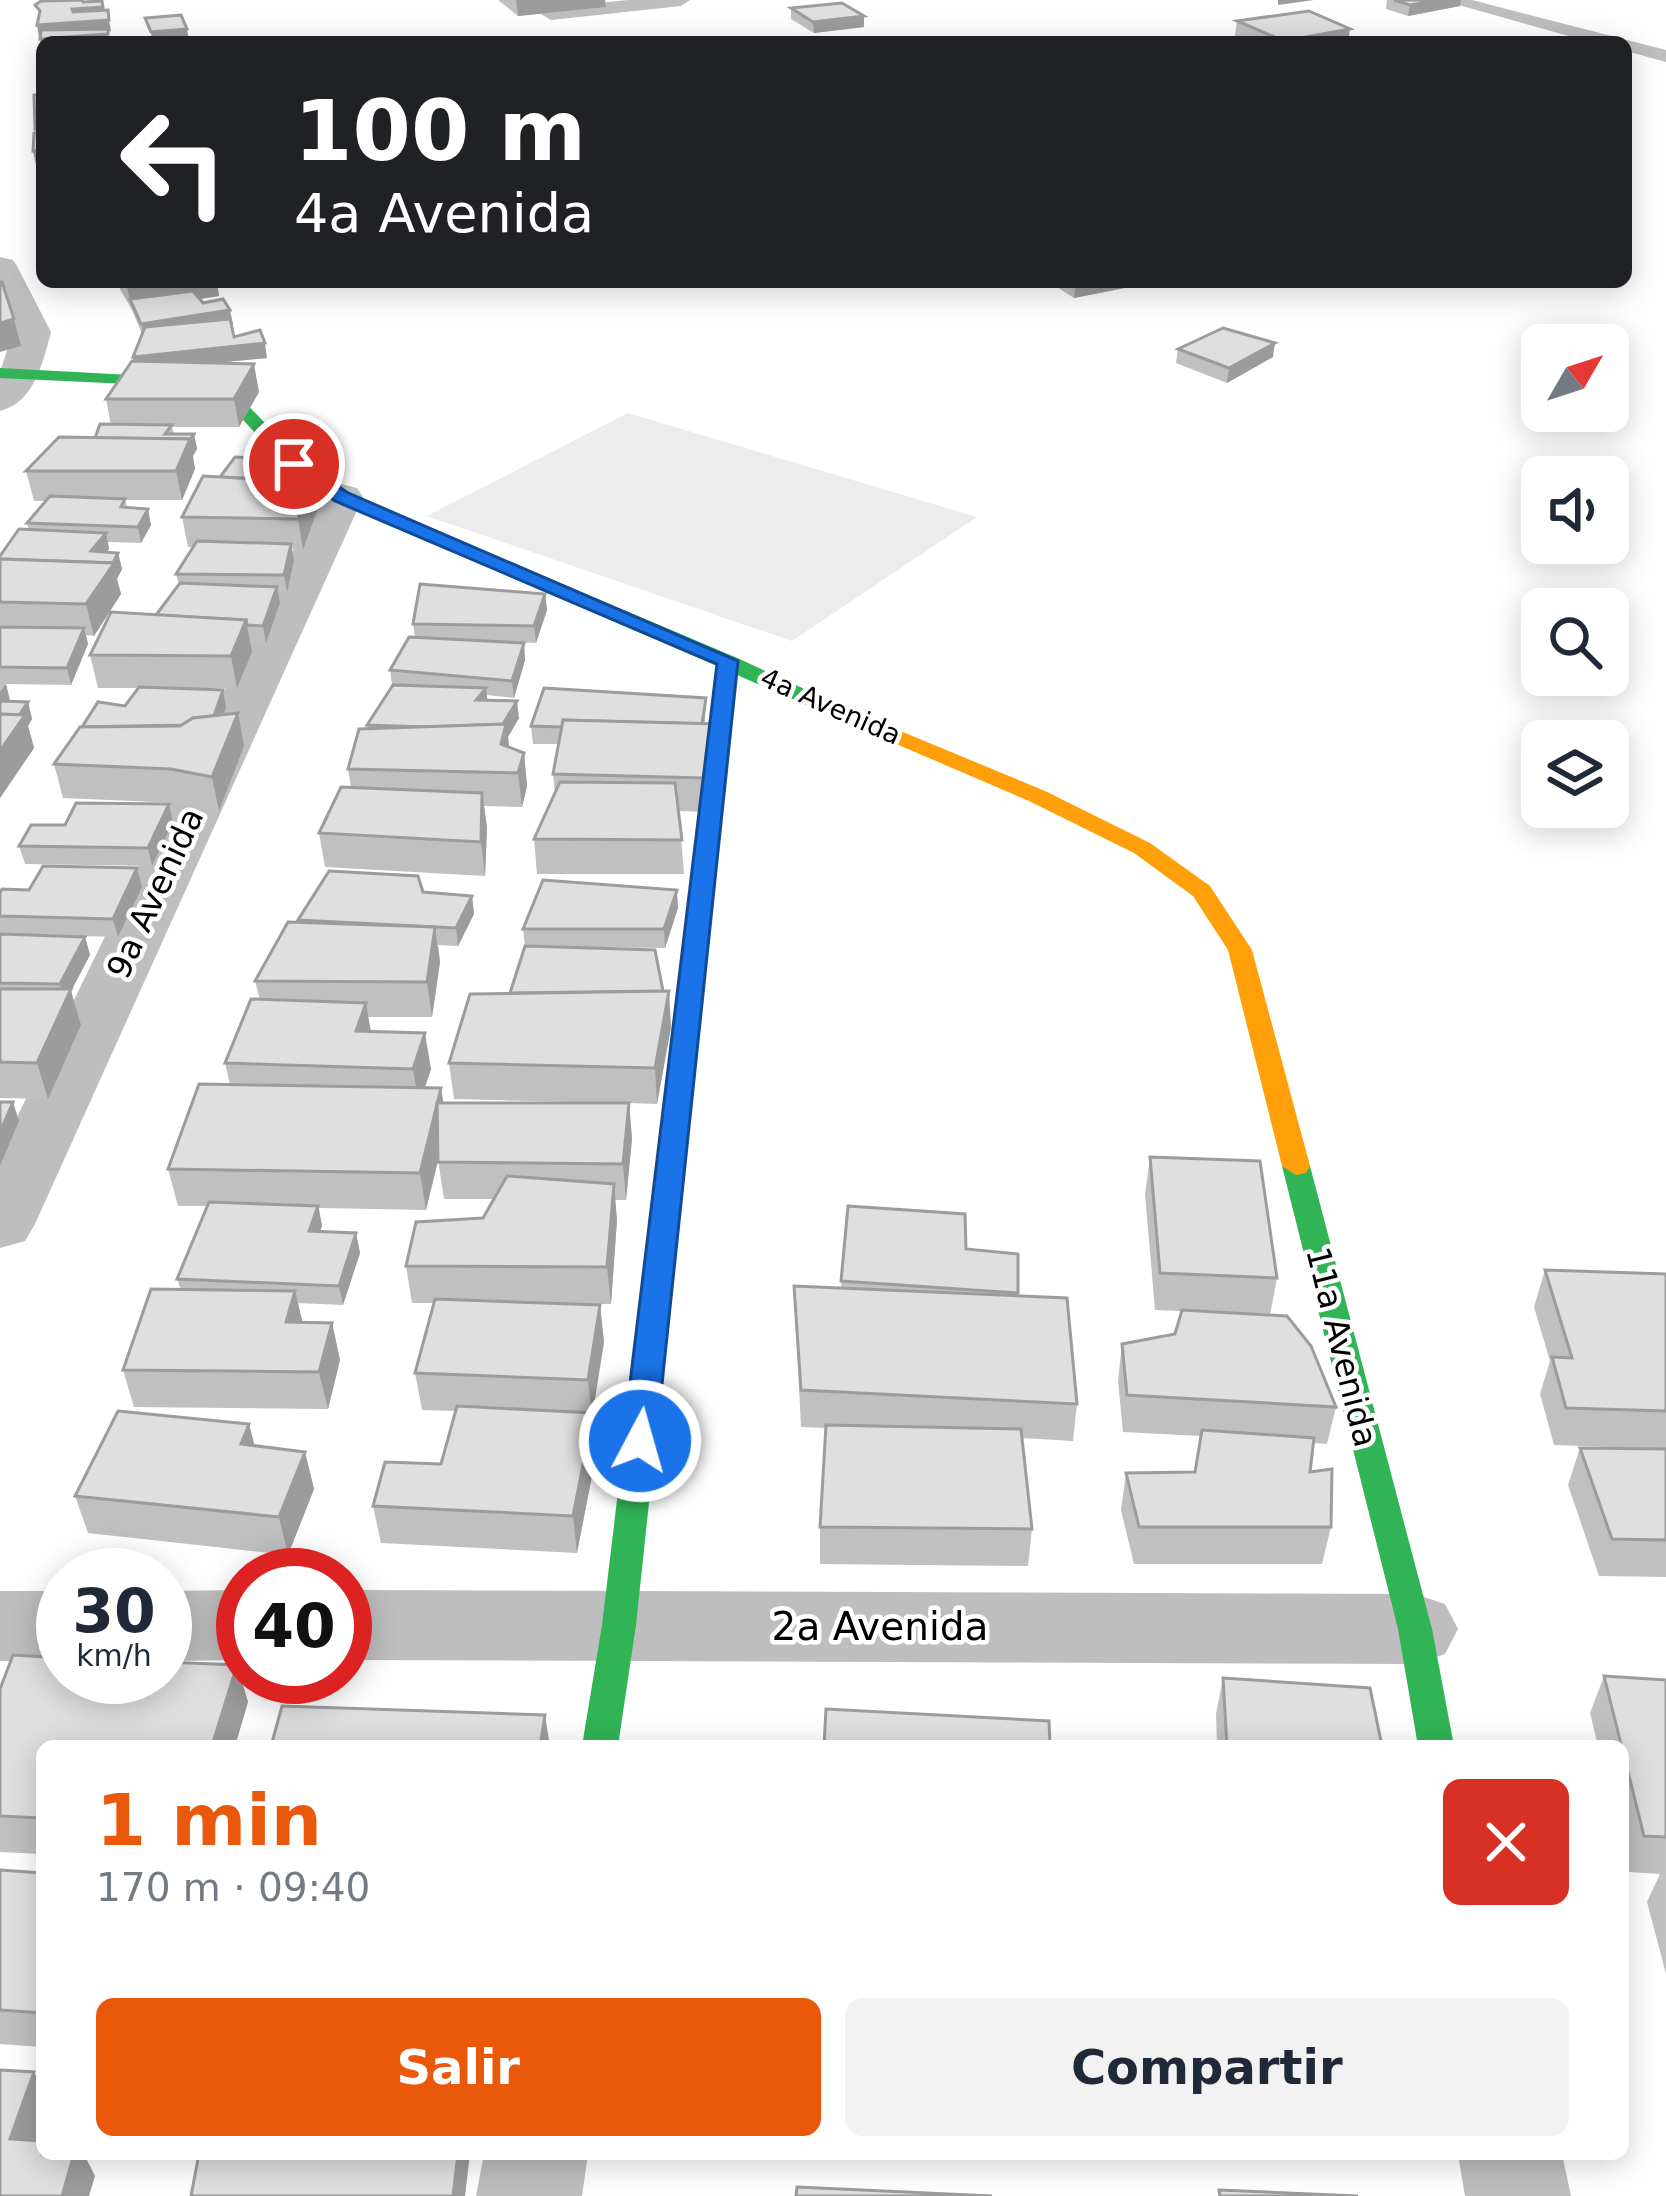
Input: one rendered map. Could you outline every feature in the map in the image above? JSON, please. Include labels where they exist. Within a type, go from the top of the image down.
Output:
[{"type":"street","points":[[0,268],[32,332],[7,382]]},
{"type":"street","name":"4a Avenida","points":[[7,382],[218,383],[294,464],[341,497],[1037,796],[1142,848],[1202,890],[1240,950]]},
{"type":"street","name":"9a Avenida","points":[[0,1224],[341,497]]},
{"type":"street","points":[[601,1740],[619,1625],[728,661]]},
{"type":"street","name":"11a Avenida","points":[[1240,950],[1415,1629],[1435,1740]]},
{"type":"street","name":"2a Avenida","points":[[372,1625],[1415,1629]]},
{"type":"street","points":[[0,1626],[36,1626]]},
{"type":"street","points":[[529,2196],[535,2160]]},
{"type":"street","points":[[1511,2160],[1518,2196]]},
{"type":"lane","points":[[551,14],[681,0]]},
{"type":"lane","points":[[1450,0],[1590,36]]},
{"type":"lane","points":[[1632,47],[1666,56]]},
{"type":"shaded area","points":[[628,413],[977,517],[792,641],[427,516]]},
{"type":"building","points":[[1394,0],[1439,0],[1410,5]]},
{"type":"building","points":[[41,1],[102,1],[103,7],[73,12],[108,10],[109,20],[37,25],[40,11],[35,5]]},
{"type":"building","points":[[842,3],[864,16],[813,22],[791,8]]},
{"type":"building","points":[[1309,11],[1350,29],[1272,36],[1237,21]]},
{"type":"building","points":[[181,15],[187,29],[151,32],[145,18]]},
{"type":"building","points":[[108,29],[108,34],[40,36],[41,30]]},
{"type":"building","points":[[0,282],[14,319],[0,323]]},
{"type":"building","points":[[193,291],[203,303],[223,299],[230,310],[141,324],[130,299]]},
{"type":"building","points":[[230,319],[234,337],[260,330],[265,343],[133,357],[145,327]]},
{"type":"building","points":[[1223,328],[1275,343],[1229,368],[1178,349]]},
{"type":"building","points":[[132,361],[254,364],[234,399],[106,399]]},
{"type":"building","points":[[100,424],[172,425],[165,434],[194,434],[190,441],[95,438]]},
{"type":"building","points":[[59,437],[190,439],[176,471],[26,471]]},
{"type":"building","points":[[235,457],[337,462],[331,487],[313,487],[312,482],[220,477]]},
{"type":"building","points":[[203,476],[312,482],[298,519],[182,517]]},
{"type":"building","points":[[50,496],[125,499],[121,507],[148,509],[138,527],[27,523]]},
{"type":"building","points":[[19,529],[106,533],[91,551],[118,553],[113,563],[0,559]]},
{"type":"building","points":[[197,541],[291,544],[284,575],[176,574]]},
{"type":"building","points":[[0,559],[114,563],[86,604],[0,602]]},
{"type":"building","points":[[180,583],[277,587],[263,626],[247,625],[246,620],[156,615]]},
{"type":"building","points":[[420,584],[545,594],[534,626],[413,624]]},
{"type":"building","points":[[111,612],[246,620],[231,656],[90,655]]},
{"type":"building","points":[[0,627],[84,628],[67,668],[0,667]]},
{"type":"building","points":[[409,637],[524,643],[512,681],[390,670]]},
{"type":"building","points":[[393,685],[486,688],[476,700],[517,701],[503,724],[367,725]]},
{"type":"building","points":[[139,687],[223,690],[214,716],[193,718],[182,725],[82,727],[98,702],[125,706]]},
{"type":"building","points":[[544,688],[706,698],[702,724],[563,720],[562,727],[531,726]]},
{"type":"building","points":[[0,701],[28,702],[19,715],[0,714]]},
{"type":"building","points":[[238,713],[212,777],[171,769],[54,764],[80,727],[180,726],[193,718]]},
{"type":"building","points":[[0,714],[25,715],[0,751]]},
{"type":"building","points":[[563,720],[720,724],[703,778],[553,774]]},
{"type":"building","points":[[506,724],[501,744],[524,753],[518,773],[348,769],[359,729]]},
{"type":"building","points":[[560,782],[675,783],[682,840],[534,839]]},
{"type":"building","points":[[341,787],[482,793],[481,842],[319,833]]},
{"type":"building","points":[[76,803],[169,804],[148,848],[19,846],[31,825],[65,825]]},
{"type":"building","points":[[43,866],[137,868],[113,919],[0,916],[2,889],[29,890]]},
{"type":"building","points":[[329,871],[418,876],[423,892],[472,896],[456,928],[298,920]]},
{"type":"building","points":[[543,880],[677,890],[664,929],[523,929]]},
{"type":"building","points":[[288,922],[435,927],[427,982],[255,981]]},
{"type":"building","points":[[0,934],[85,937],[60,984],[0,983]]},
{"type":"building","points":[[525,946],[655,950],[663,991],[510,993]]},
{"type":"building","points":[[0,989],[71,989],[37,1063],[0,1062]]},
{"type":"building","points":[[669,991],[655,1068],[449,1063],[470,994]]},
{"type":"building","points":[[251,999],[366,1003],[356,1031],[425,1033],[413,1069],[225,1063]]},
{"type":"building","points":[[199,1084],[441,1088],[420,1173],[168,1169]]},
{"type":"building","points":[[0,1102],[13,1102],[0,1132]]},
{"type":"building","points":[[437,1103],[629,1103],[623,1164],[438,1162]]},
{"type":"building","points":[[1150,1157],[1260,1161],[1277,1278],[1160,1273]]},
{"type":"building","points":[[507,1176],[614,1184],[607,1267],[406,1266],[416,1222],[483,1218]]},
{"type":"building","points":[[209,1202],[318,1206],[309,1231],[356,1233],[339,1286],[177,1279]]},
{"type":"building","points":[[848,1206],[965,1214],[966,1249],[1018,1254],[1018,1293],[841,1281]]},
{"type":"building","points":[[1545,1270],[1666,1274],[1666,1411],[1566,1408],[1552,1357],[1572,1358]]},
{"type":"building","points":[[794,1286],[1067,1298],[1077,1404],[801,1390]]},
{"type":"building","points":[[151,1289],[295,1291],[286,1322],[332,1323],[319,1372],[123,1370]]},
{"type":"building","points":[[435,1299],[600,1305],[588,1380],[415,1373]]},
{"type":"building","points":[[1182,1310],[1287,1316],[1311,1346],[1336,1407],[1127,1395],[1122,1344],[1175,1334]]},
{"type":"building","points":[[457,1406],[593,1413],[573,1516],[373,1506],[385,1462],[441,1464]]},
{"type":"building","points":[[118,1411],[249,1424],[241,1444],[305,1452],[279,1517],[75,1496]]},
{"type":"building","points":[[826,1425],[1021,1429],[1032,1529],[820,1527]]},
{"type":"building","points":[[1202,1430],[1314,1438],[1310,1472],[1332,1469],[1331,1527],[1139,1527],[1126,1473],[1195,1472]]},
{"type":"building","points":[[1580,1448],[1666,1449],[1666,1540],[1612,1539]]},
{"type":"building","points":[[13,1655],[36,1656],[36,1704],[192,1704],[192,1663],[216,1664],[216,1704],[225,1704],[214,1740],[36,1740],[36,1818],[0,1816],[0,1689]]},
{"type":"building","points":[[1604,1676],[1666,1680],[1666,1837],[1644,1836],[1629,1776],[1629,1740],[1620,1740]]},
{"type":"building","points":[[1223,1678],[1370,1688],[1381,1740],[1227,1740]]},
{"type":"building","points":[[282,1706],[545,1715],[541,1740],[273,1740]]},
{"type":"building","points":[[826,1709],[1049,1721],[1050,1740],[824,1740]]},
{"type":"building","points":[[0,1870],[36,1873],[36,2013],[0,2010]]},
{"type":"building","points":[[0,2070],[34,2072],[10,2139],[36,2141],[36,2160],[72,2160],[62,2196],[0,2196]]},
{"type":"building","points":[[198,2160],[457,2160],[453,2196],[191,2196]]},
{"type":"building","points":[[797,2187],[992,2196],[796,2196]]},
{"type":"building","points":[[1219,2190],[1358,2196],[1220,2196]]},
{"type":"traffic: fast","points":[[0,373],[218,383],[294,464],[341,497],[874,726]]},
{"type":"traffic: fast","points":[[601,1740],[619,1625],[728,661]]},
{"type":"traffic: fast","points":[[1296,1166],[1415,1629],[1435,1740]]},
{"type":"traffic: slow","points":[[874,726],[1037,796],[1142,848],[1202,891],[1240,950],[1296,1166]]},
{"type":"route","points":[[294,464],[341,497],[728,661],[640,1441]]}]
